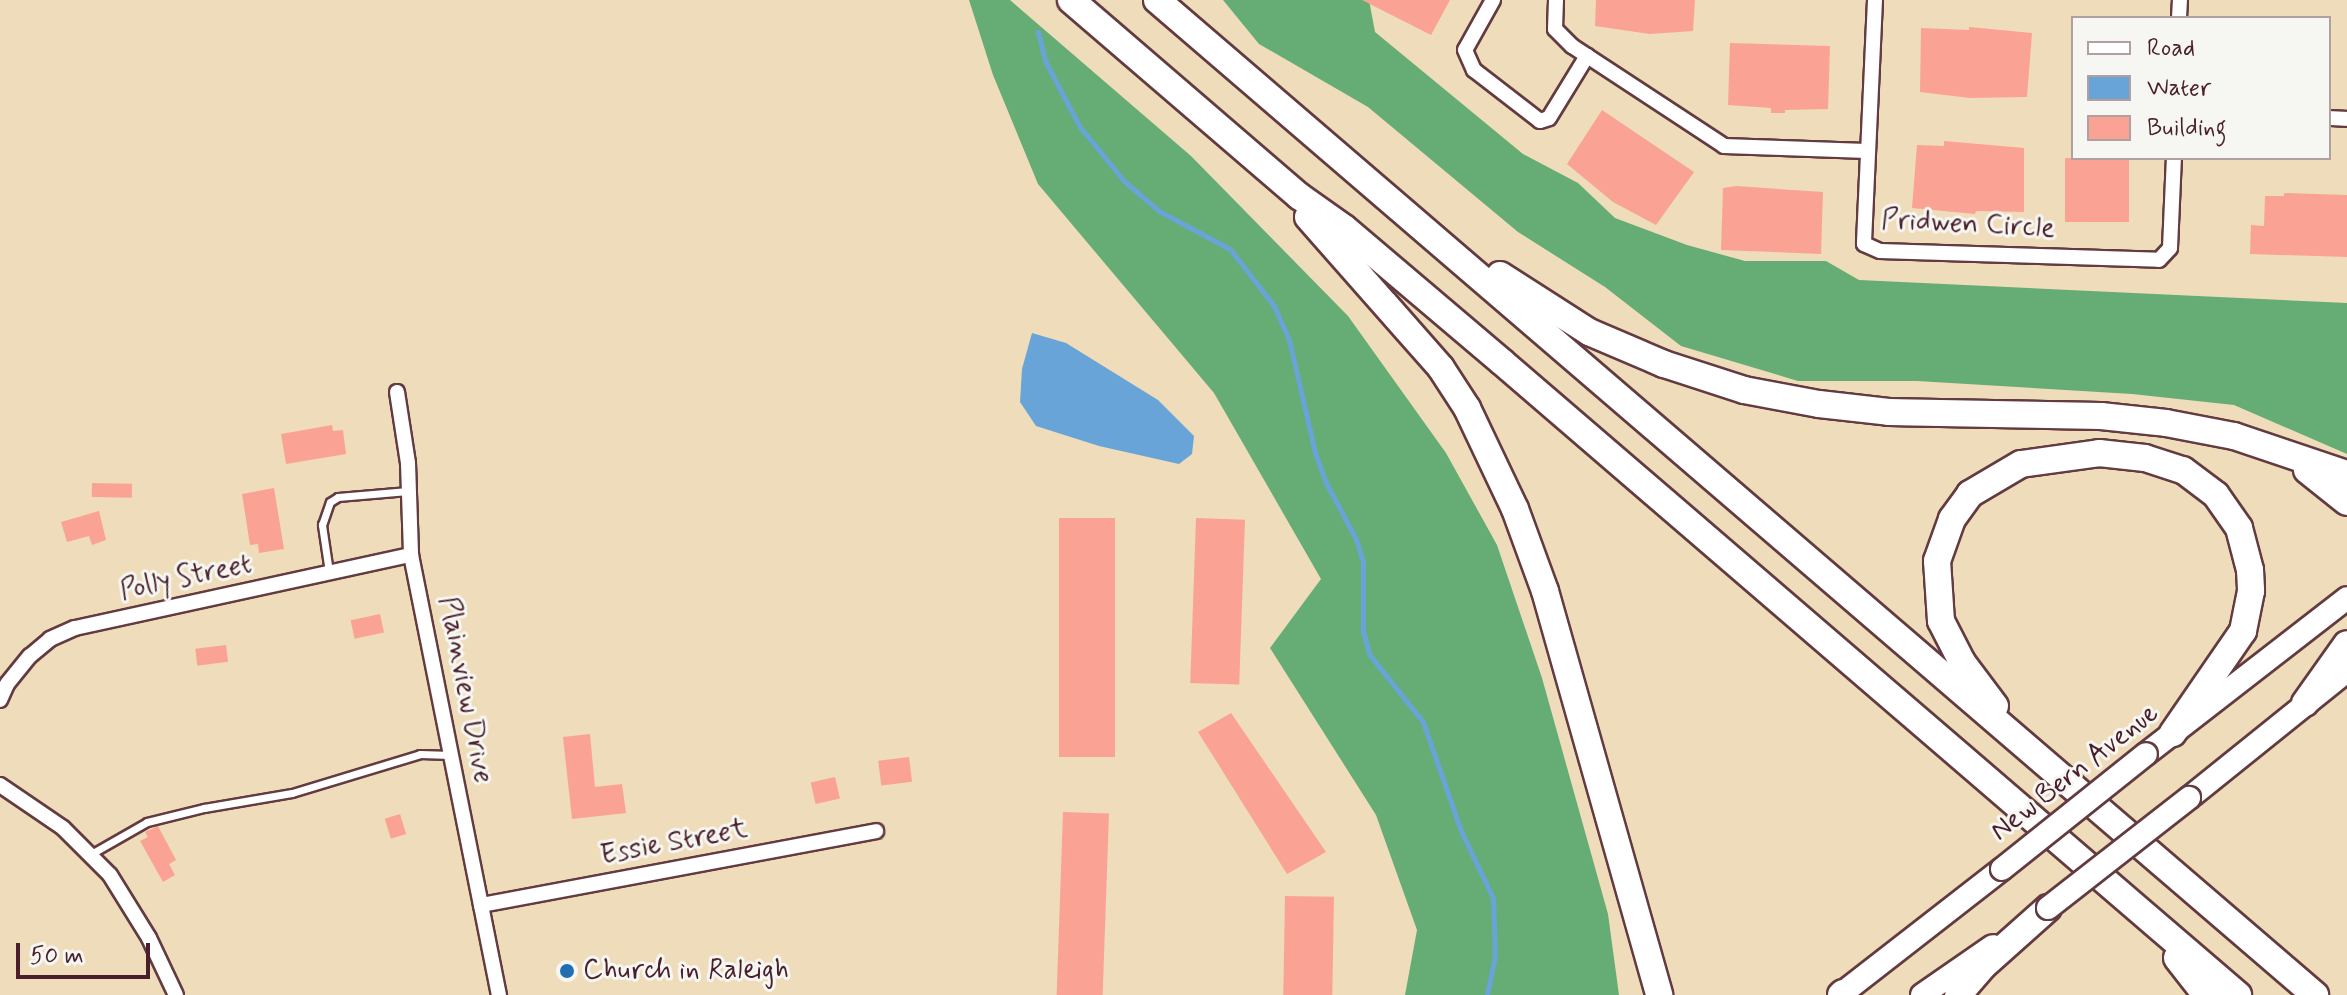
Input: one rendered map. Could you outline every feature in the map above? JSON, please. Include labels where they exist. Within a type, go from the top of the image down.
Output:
[{"type":"highway","points":[[1071,0],[1249,152],[1404,278],[2238,995]]},
{"type":"highway","points":[[1157,0],[2315,995]]},
{"type":"highway","points":[[1249,152],[1416,336],[1467,408],[1488,451],[1515,509],[1545,591],[1659,995]]},
{"type":"highway","points":[[1361,175],[1552,311],[1631,350],[1724,384],[1819,404],[1889,412],[2101,416],[2155,421],[2234,436],[2347,474]]},
{"type":"highway","points":[[2281,452],[2347,502]]},
{"type":"highway","points":[[2020,741],[1948,640],[1937,600],[1937,561],[1960,506],[1988,481],[2021,464],[2086,453],[2145,458],[2183,470],[2216,495],[2239,528],[2251,591],[2243,631],[2173,733]]},
{"type":"highway","points":[[2305,703],[2347,644]]},
{"type":"highway","points":[[2134,905],[2206,995]]},
{"type":"highway","points":[[1958,995],[1983,966],[2048,908]]},
{"type":"main road","name":"New Bern Avenue","points":[[1841,994],[2347,598]]},
{"type":"main road","points":[[1922,995],[2048,908],[2347,671]]},
{"type":"street","points":[[1493,0],[1465,50],[1474,70],[1540,121],[1549,118],[1587,56]]},
{"type":"street","points":[[1556,0],[1555,29],[1587,56],[1724,146],[1867,151]]},
{"type":"street","name":"Pridwen Circle","points":[[1875,0],[1864,244],[1880,251],[2159,260],[2170,248],[2174,160]]},
{"type":"street","name":"Plainview Drive","points":[[397,392],[409,491],[411,555],[499,995]]},
{"type":"street","name":"Polly Street","points":[[0,700],[7,684],[30,656],[50,639],[75,628],[411,555]]},
{"type":"street","points":[[0,785],[63,828],[110,875],[149,938],[176,995]]},
{"type":"street","name":"Essie Street","points":[[481,905],[876,831]]},
{"type":"lane","points":[[330,574],[322,525],[330,502],[338,497],[409,491]]},
{"type":"lane","points":[[90,855],[147,822],[204,808],[292,793],[420,754],[451,755]]},
{"type":"green space","points":[[969,0],[1010,0],[1191,156],[1348,316],[1446,453],[1497,545],[1542,678],[1608,914],[1619,995],[1405,995],[1417,930],[1376,815],[1270,648],[1321,579],[1214,393],[1038,184],[993,75]]},
{"type":"green space","points":[[1223,0],[1369,0],[1375,32],[1523,154],[1578,183],[1615,218],[1687,245],[1745,261],[1826,261],[1859,280],[2347,303],[2347,454],[2234,405],[2132,394],[1917,381],[1798,381],[1681,346],[1605,287],[1518,232],[1368,107],[1259,44]]},
{"type":"water","points":[[1032,333],[1066,343],[1158,400],[1194,436],[1192,454],[1179,464],[1099,446],[1036,426],[1020,402],[1022,369]]},
{"type":"building","points":[[1362,0],[1450,0],[1431,35]]},
{"type":"building","points":[[1596,0],[1695,0],[1693,31],[1650,34],[1595,26]]},
{"type":"building","points":[[1969,27],[2032,33],[2027,97],[1970,98],[1920,92],[1921,28],[1969,30]]},
{"type":"building","points":[[1730,43],[1830,46],[1828,109],[1771,113],[1771,108],[1728,105]]},
{"type":"building","points":[[1602,110],[1694,172],[1656,225],[1613,202],[1567,164]]},
{"type":"building","points":[[1944,141],[2024,148],[2024,212],[1976,211],[1975,214],[1912,208],[1917,145],[1944,146]]},
{"type":"building","points":[[2065,158],[2129,160],[2129,222],[2065,222]]},
{"type":"building","points":[[1736,186],[1823,192],[1821,254],[1721,250],[1723,188]]},
{"type":"building","points":[[2284,193],[2347,195],[2347,257],[2250,254],[2251,225],[2264,226],[2265,196],[2284,196]]},
{"type":"building","points":[[332,425],[333,431],[343,430],[346,454],[286,464],[281,434]]},
{"type":"building","points":[[92,483],[132,484],[132,498],[92,497]]},
{"type":"building","points":[[274,488],[284,549],[259,553],[258,544],[250,545],[242,494]]},
{"type":"building","points":[[99,511],[106,540],[92,545],[89,536],[67,542],[61,522]]},
{"type":"building","points":[[1059,518],[1115,518],[1115,757],[1059,757]]},
{"type":"building","points":[[1196,518],[1245,520],[1239,685],[1190,683]]},
{"type":"building","points":[[380,614],[384,633],[355,639],[351,620]]},
{"type":"building","points":[[226,645],[228,662],[197,666],[195,649]]},
{"type":"building","points":[[1231,713],[1326,852],[1287,874],[1198,732]]},
{"type":"building","points":[[590,734],[595,787],[622,784],[626,813],[572,819],[563,737]]},
{"type":"building","points":[[909,757],[912,782],[881,786],[878,761]]},
{"type":"building","points":[[835,777],[840,798],[816,804],[811,783]]},
{"type":"building","points":[[1063,812],[1109,814],[1103,995],[1057,995]]},
{"type":"building","points":[[400,814],[406,834],[391,839],[385,819]]},
{"type":"building","points":[[158,826],[176,860],[169,864],[175,875],[163,882],[140,841],[148,837],[145,832]]},
{"type":"building","points":[[1285,896],[1334,897],[1332,995],[1283,995]]},
{"type":"waterway","points":[[1038,32],[1046,63],[1080,127],[1124,181],[1159,211],[1230,249],[1274,306],[1289,340],[1315,453],[1325,481],[1356,539],[1363,562],[1363,631],[1369,654],[1423,722],[1461,831],[1493,898],[1495,955],[1487,995]]},
{"type":"place","name":"Church in Raleigh","points":[[567,971]]}]
